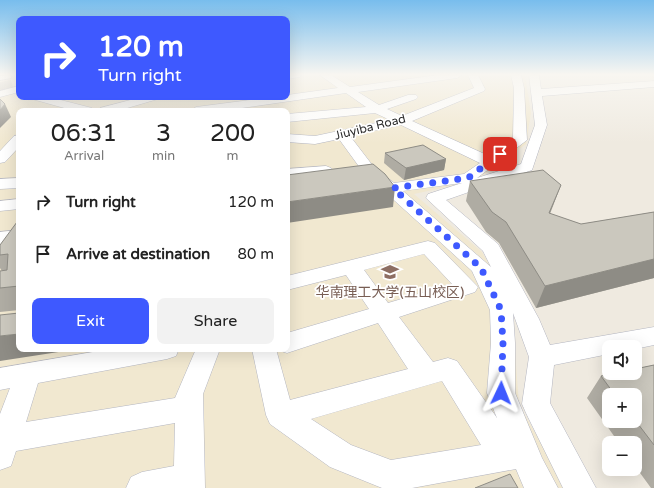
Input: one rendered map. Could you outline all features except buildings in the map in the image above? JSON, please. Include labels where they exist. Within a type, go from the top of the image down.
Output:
[{"type":"street","points":[[360,98],[377,109],[490,162]]},
{"type":"street","points":[[290,118],[377,109],[410,98]]},
{"type":"street","name":"Jiuyiba Road","points":[[290,138],[316,140],[401,120],[458,98]]},
{"type":"street","points":[[393,188],[468,178],[520,140],[519,98]]},
{"type":"street","points":[[537,98],[540,125],[527,167],[434,198],[491,248],[527,319],[542,357],[536,404],[580,488]]},
{"type":"street","points":[[40,100],[49,107]]},
{"type":"street","points":[[115,108],[143,100]]},
{"type":"street","points":[[216,108],[279,100]]},
{"type":"street","points":[[342,134],[354,170]]},
{"type":"street","points":[[0,160],[16,144]]},
{"type":"street","points":[[0,160],[16,160]]},
{"type":"street","points":[[290,174],[354,170],[393,188],[481,268],[501,310],[503,343],[501,393],[515,455]]},
{"type":"street","points":[[0,184],[16,183]]},
{"type":"street","points":[[0,206],[16,204]]},
{"type":"street","points":[[4,246],[16,238]]},
{"type":"street","points":[[290,282],[428,247],[467,287],[290,342]]},
{"type":"street","points":[[350,267],[427,375]]},
{"type":"street","points":[[542,357],[654,336]]},
{"type":"street","points":[[0,379],[134,352]]},
{"type":"street","points":[[142,488],[188,483],[189,394],[207,352]]},
{"type":"street","points":[[271,352],[280,414],[340,456],[391,476],[515,455]]},
{"type":"street","points":[[280,414],[448,369],[515,455],[531,469],[542,488]]},
{"type":"street","points":[[2,445],[28,374]]},
{"type":"street","points":[[2,445],[189,408]]},
{"type":"shaded area","name":"华南理工大学(五山校区)","points":[[0,98],[16,98],[16,100],[290,100],[290,98],[529,98],[531,113],[526,144],[475,181],[414,194],[482,252],[505,292],[514,337],[519,405],[567,488],[0,488]]},
{"type":"place","name":"华南理工大学(五山校区)","points":[[390,272]]},
{"type":"route","points":[[500,154],[468,178],[393,188],[481,268],[501,310],[503,343],[501,393]]}]
